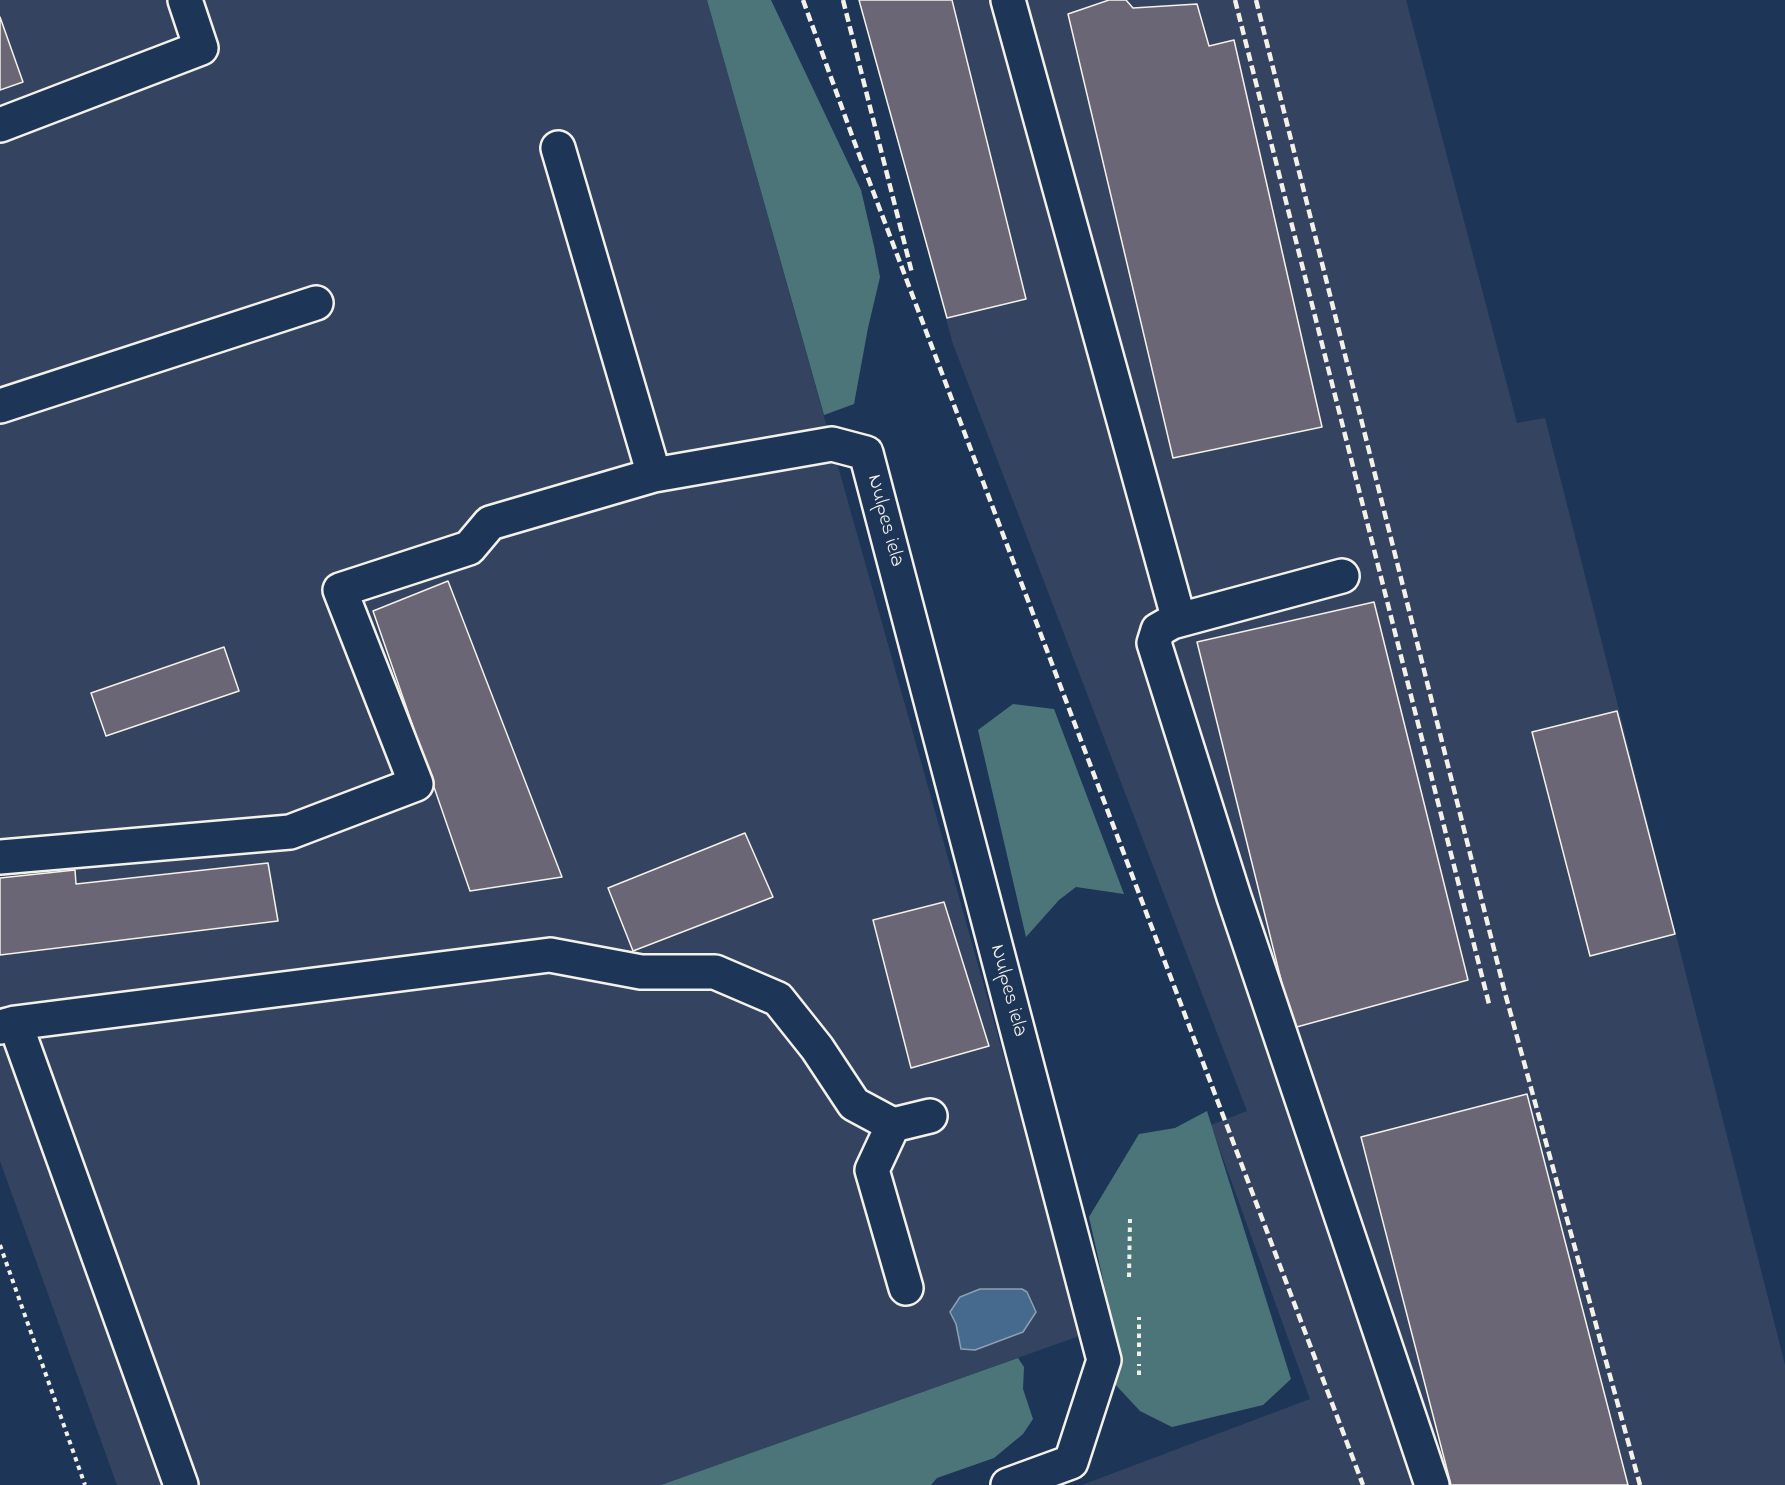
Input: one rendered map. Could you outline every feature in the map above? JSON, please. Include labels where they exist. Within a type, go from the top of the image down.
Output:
[{"type":"street","points":[[0,125],[201,48],[185,0]]},
{"type":"street","points":[[1008,0],[1179,620]]},
{"type":"street","points":[[0,857],[290,831],[416,784],[340,590],[469,548],[490,523],[654,475],[558,148]]},
{"type":"street","points":[[0,406],[316,303]]},
{"type":"street","name":"Nulpes iela","points":[[654,475],[832,444],[866,453],[1104,1360],[1071,1462],[1008,1485]]},
{"type":"street","points":[[1342,576],[1172,622],[1158,630],[1154,643],[1234,897],[1432,1485]]},
{"type":"street","points":[[181,1485],[7,1025],[550,956],[641,972],[716,972],[778,999],[817,1048],[854,1104],[893,1125],[930,1116]]},
{"type":"street","points":[[893,1125],[872,1170],[906,1288]]},
{"type":"path","points":[[1129,1277],[1130,1219]]},
{"type":"path","points":[[0,1245],[85,1485]]},
{"type":"path","points":[[1139,1317],[1139,1375]]},
{"type":"shaded area","points":[[0,0],[707,0],[1082,1335],[661,1485],[117,1485],[0,1161]]},
{"type":"shaded area","points":[[859,0],[1406,0],[1517,423],[1545,418],[1785,1365],[1785,1485],[1082,1485],[1310,1399],[1211,1125],[1247,1111],[953,344]]},
{"type":"shaded area","points":[[980,1289],[1022,1289],[1027,1292],[1036,1312],[1023,1332],[975,1350],[961,1349],[956,1324],[950,1312],[960,1297]]},
{"type":"green space","points":[[707,0],[771,0],[861,190],[880,277],[854,404],[824,415]]},
{"type":"green space","points":[[1013,704],[1054,709],[1124,894],[1076,887],[1059,900],[1026,937],[978,730]]},
{"type":"green space","points":[[1207,1111],[1291,1379],[1263,1405],[1172,1427],[1140,1411],[1112,1381],[1115,1333],[1089,1217],[1139,1134],[1175,1128]]},
{"type":"green space","points":[[1018,1358],[1024,1367],[1023,1389],[1033,1419],[1023,1434],[994,1458],[937,1478],[931,1485],[661,1485]]},
{"type":"building","points":[[859,0],[952,0],[1026,299],[947,318]]},
{"type":"building","points":[[1109,0],[1126,0],[1133,8],[1197,4],[1209,46],[1234,40],[1322,427],[1173,458],[1068,14]]},
{"type":"building","points":[[0,17],[23,82],[0,90]]},
{"type":"building","points":[[448,581],[562,877],[470,891],[373,611]]},
{"type":"building","points":[[1374,602],[1468,980],[1293,1028],[1197,642]]},
{"type":"building","points":[[224,647],[239,691],[106,736],[91,693]]},
{"type":"building","points":[[1617,711],[1675,934],[1590,956],[1532,732]]},
{"type":"building","points":[[745,833],[773,897],[633,951],[608,888]]},
{"type":"building","points":[[268,863],[278,921],[0,955],[0,878],[75,870],[76,884]]},
{"type":"building","points":[[944,902],[989,1046],[911,1068],[873,920]]},
{"type":"building","points":[[1527,1094],[1628,1485],[1451,1485],[1361,1137]]},
{"type":"railway","points":[[803,0],[854,141],[1363,1485]]},
{"type":"railway","points":[[843,0],[912,273]]},
{"type":"railway","points":[[1235,0],[1489,1004]]},
{"type":"railway","points":[[1256,0],[1505,993],[1640,1485]]}]
